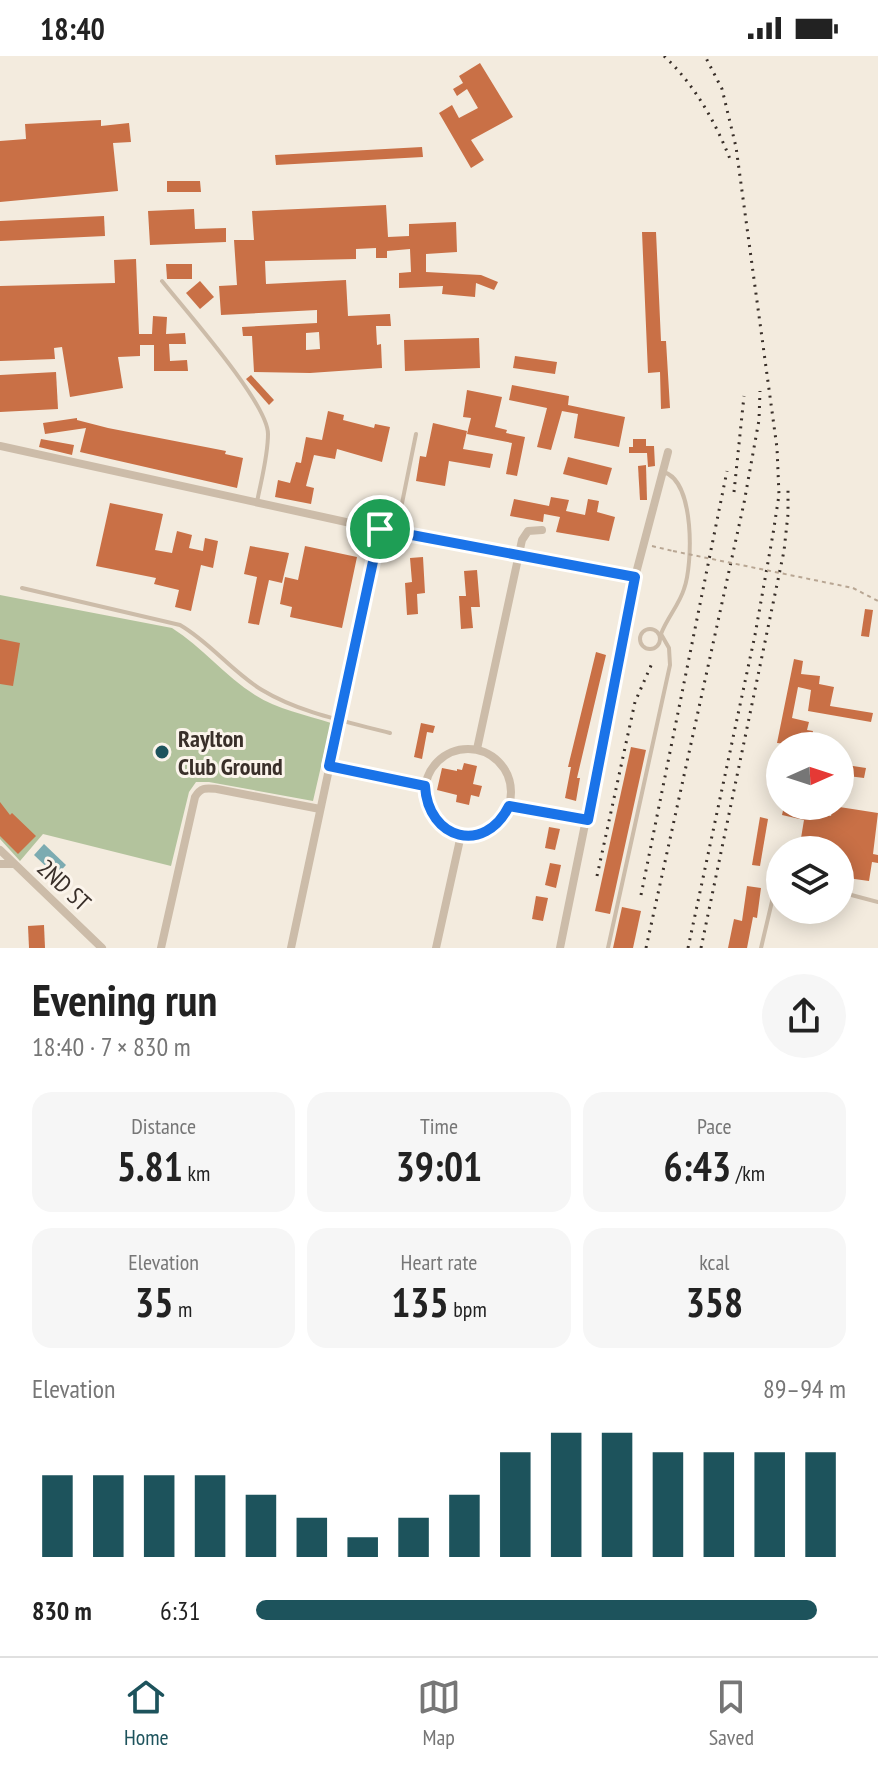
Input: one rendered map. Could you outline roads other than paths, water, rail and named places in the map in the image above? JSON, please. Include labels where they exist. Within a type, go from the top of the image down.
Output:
[{"type":"street","points":[[0,446],[396,533],[635,577]]},
{"type":"street","points":[[560,948],[635,577],[668,452]]},
{"type":"street","points":[[291,948],[380,529]]},
{"type":"street","points":[[477,749],[522,540],[528,531],[542,530]]},
{"type":"street","points":[[463,748],[490,754],[502,764],[512,791],[509,806],[496,826],[485,832],[461,835],[445,829],[433,818],[426,803],[425,786],[429,772],[437,761],[449,752],[463,748]]},
{"type":"street","points":[[329,766],[425,786]]},
{"type":"street","points":[[161,948],[199,790],[217,789],[320,809]]},
{"type":"street","points":[[509,806],[588,820]]},
{"type":"street","points":[[436,948],[461,835]]},
{"type":"street","name":"2ND ST","points":[[0,850],[102,948]]},
{"type":"street","points":[[0,864],[13,864]]},
{"type":"lane","points":[[162,281],[250,393],[266,419],[268,434],[257,502]]},
{"type":"lane","points":[[396,533],[416,434]]},
{"type":"lane","points":[[608,948],[670,665],[669,648],[661,634],[649,630],[640,636],[645,649],[654,648],[660,642],[661,634],[685,589],[691,548],[684,497],[674,477],[663,472]]},
{"type":"lane","points":[[22,588],[180,625],[196,634],[264,692],[298,706],[390,733]]},
{"type":"lane","points":[[854,896],[878,902]]},
{"type":"lane","points":[[761,948],[767,924]]},
{"type":"water","points":[[44,844],[66,865],[56,876],[34,855]]},
{"type":"railway","points":[[664,56],[703,104],[730,159]]},
{"type":"railway","points":[[688,948],[755,635],[779,495],[777,448],[736,147],[722,89],[705,56]]},
{"type":"railway","points":[[646,948],[744,503],[759,420],[760,391]]},
{"type":"railway","points":[[734,492],[744,396]]},
{"type":"railway","points":[[641,895],[727,471]]},
{"type":"railway","points":[[701,948],[784,551],[788,489]]},
{"type":"railway","points":[[597,876],[635,702],[653,661]]},
{"type":"place","name":"Raylton Club Ground","points":[[162,752]]}]
